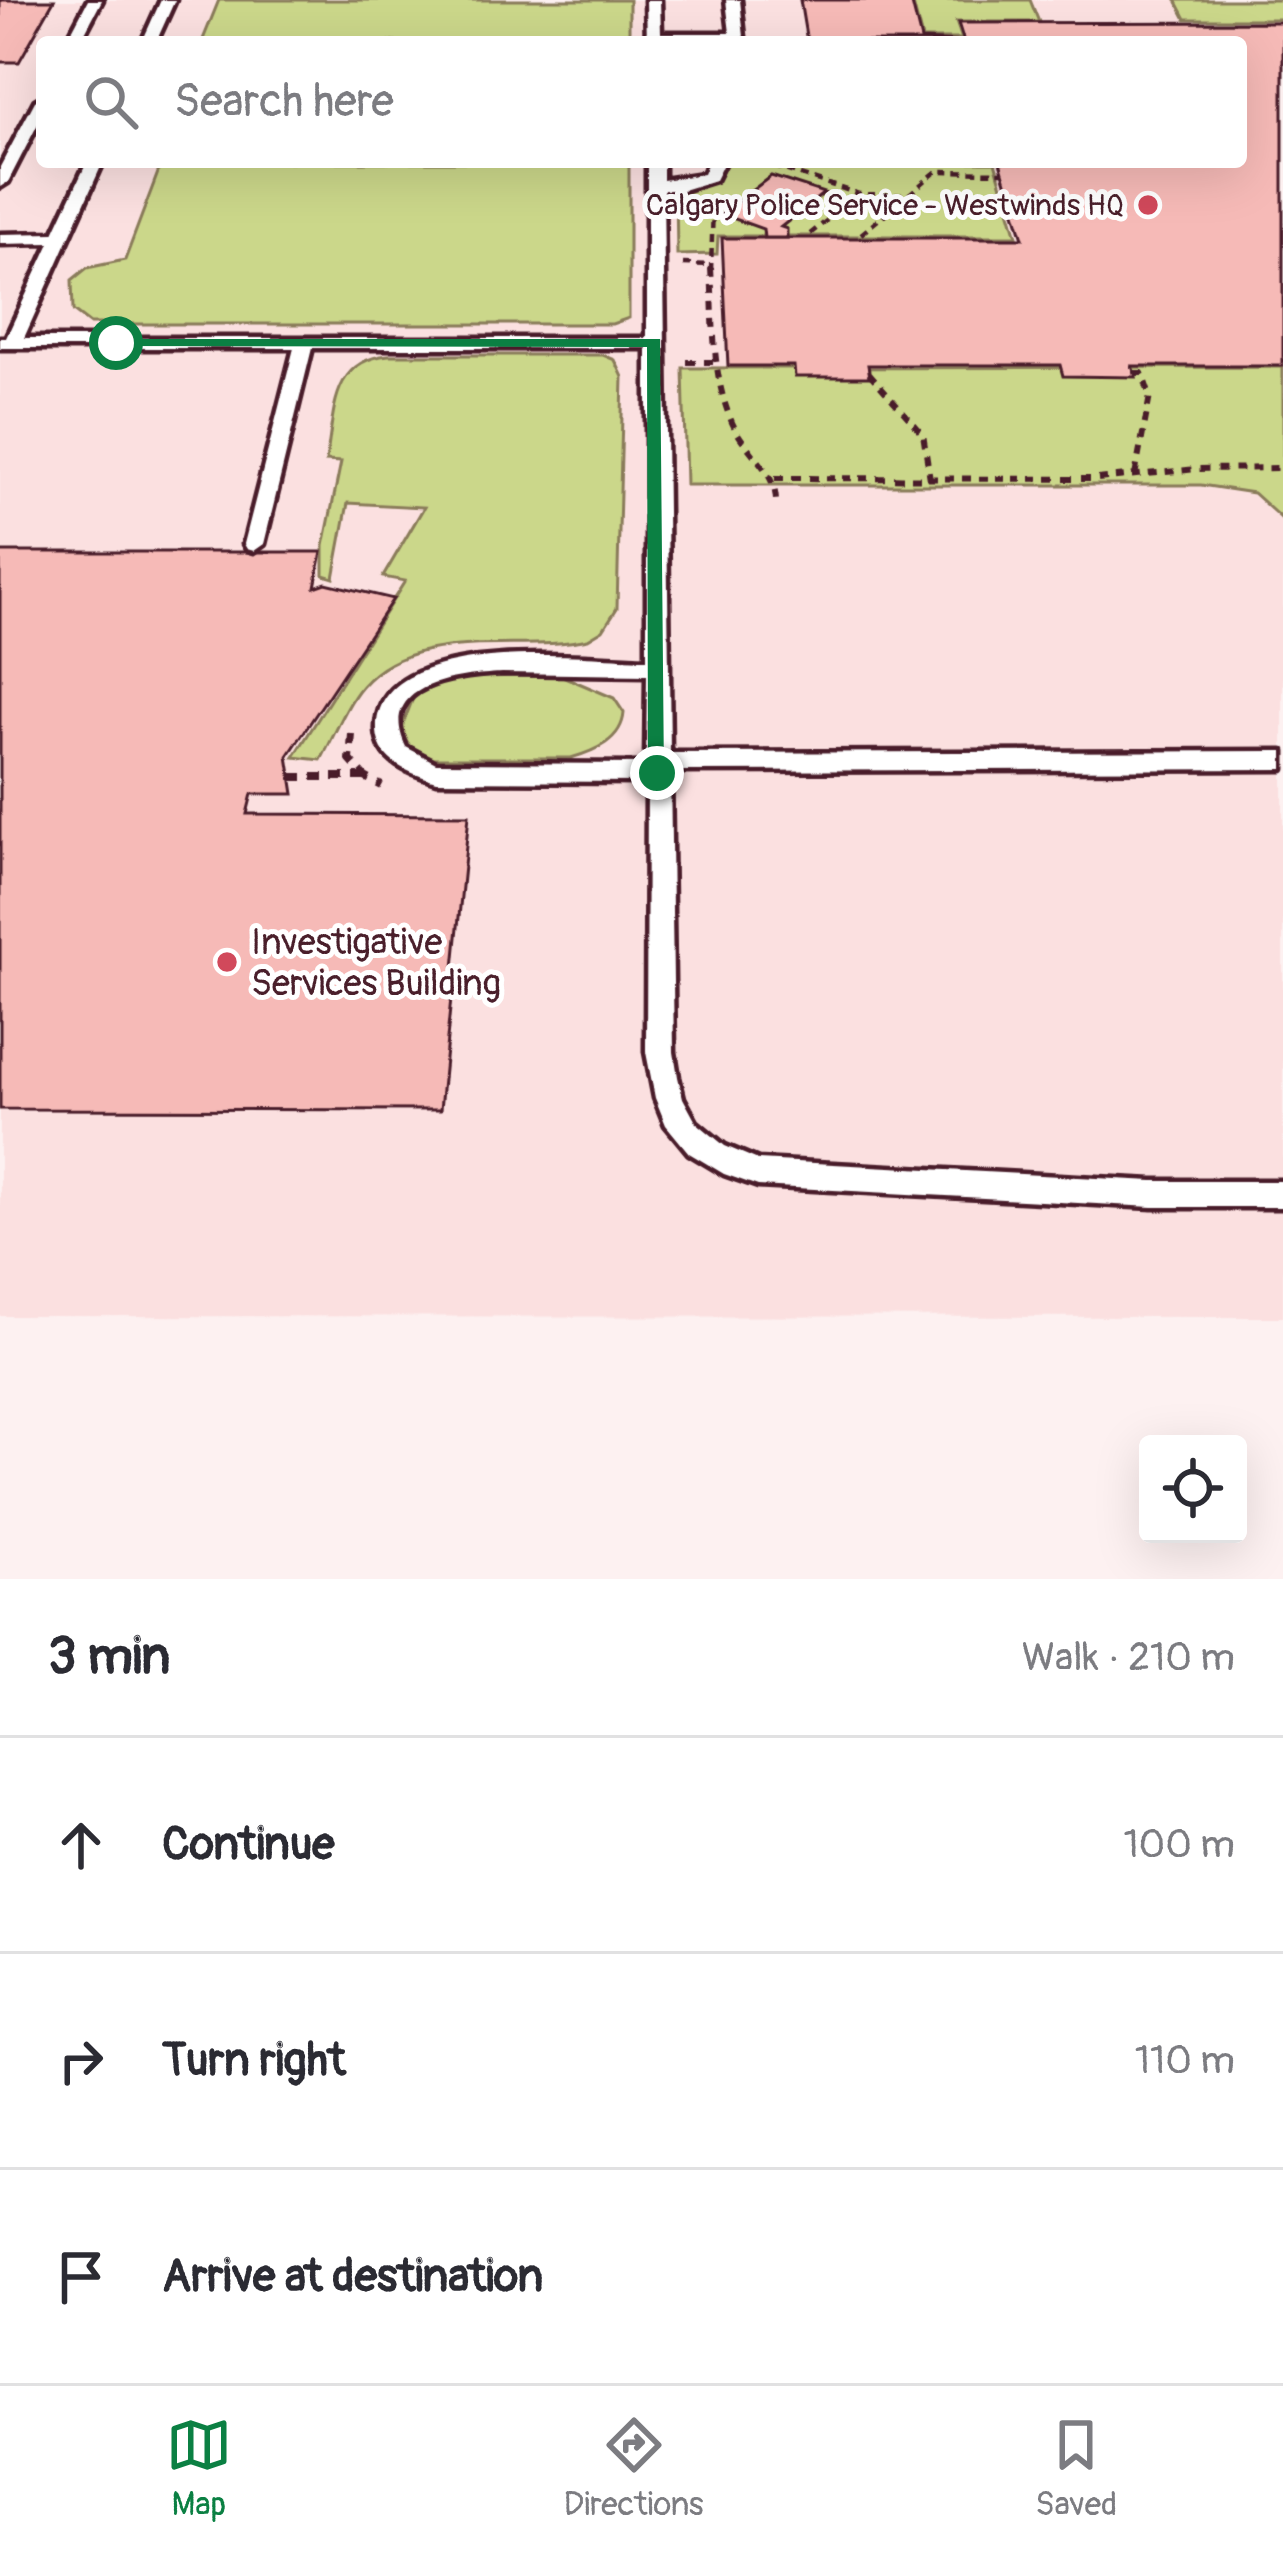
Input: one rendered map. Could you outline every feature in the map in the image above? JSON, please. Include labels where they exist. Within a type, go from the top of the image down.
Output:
[{"type":"lane","points":[[76,36],[94,0]]},
{"type":"lane","points":[[152,36],[168,0]]},
{"type":"lane","points":[[653,0],[654,36]]},
{"type":"lane","points":[[734,0],[741,36]]},
{"type":"lane","points":[[0,182],[36,113]]},
{"type":"lane","points":[[92,168],[7,343],[304,344],[655,354]]},
{"type":"lane","points":[[713,168],[709,177],[697,182],[656,173],[657,767],[664,1083],[674,1115],[692,1141],[720,1161],[758,1173],[1154,1194],[1283,1194]]},
{"type":"lane","points":[[0,238],[60,238]]},
{"type":"lane","points":[[254,544],[304,344]]},
{"type":"lane","points":[[657,667],[445,670],[402,690],[388,726],[392,745],[408,763],[436,772],[1283,760]]},
{"type":"path","points":[[779,168],[859,194],[908,195]]},
{"type":"path","points":[[861,234],[937,171],[1003,172]]},
{"type":"path","points":[[810,234],[859,194]]},
{"type":"path","points":[[715,197],[710,222],[716,362],[734,431],[752,459],[775,478],[1135,476],[1283,468]]},
{"type":"path","points":[[655,354],[716,362]]},
{"type":"path","points":[[869,373],[923,434],[930,479]]},
{"type":"path","points":[[1135,373],[1142,373],[1150,396],[1135,476]]},
{"type":"path","points":[[775,478],[776,501]]},
{"type":"path","points":[[355,720],[350,760],[365,777],[392,791]]},
{"type":"path","points":[[291,777],[365,777]]},
{"type":"shaded area","points":[[0,0],[1283,0],[1283,1317],[0,1316]]},
{"type":"green space","points":[[219,0],[629,0],[629,36],[204,36]]},
{"type":"green space","points":[[912,0],[1030,0],[1039,22],[956,22],[961,36],[921,36]]},
{"type":"green space","points":[[1176,0],[1283,0],[1283,19],[1186,19]]},
{"type":"green space","points":[[160,168],[629,168],[629,318],[612,324],[90,324],[73,311],[72,280],[87,268],[125,260]]},
{"type":"green space","points":[[997,168],[1017,236],[718,236],[717,254],[677,255],[676,192],[713,181],[723,170]]},
{"type":"green space","points":[[389,355],[603,355],[615,360],[623,377],[617,608],[603,630],[588,639],[469,645],[410,655],[384,667],[362,686],[321,760],[294,757],[405,581],[383,577],[424,507],[348,503],[334,578],[324,575],[324,546],[341,462],[326,461],[334,408],[346,378],[356,367]]},
{"type":"green space","points":[[1283,367],[1283,520],[1253,493],[1201,485],[686,485],[683,368]]},
{"type":"green space","points":[[560,675],[614,698],[624,713],[613,737],[598,748],[571,758],[434,758],[411,748],[401,729],[417,688],[442,678]]},
{"type":"building","points":[[0,0],[54,0],[19,62],[0,62]]},
{"type":"building","points":[[800,0],[911,0],[920,36],[806,36]]},
{"type":"building","name":"Calgary Police Service - Westwinds HQ","points":[[1283,22],[1283,366],[1132,366],[1136,377],[1063,376],[1060,365],[868,365],[870,377],[795,377],[794,366],[728,366],[722,238],[1023,238],[1002,168],[1247,168],[1247,36],[962,36],[958,23]]},
{"type":"building","points":[[771,176],[824,193],[781,227],[787,229],[787,238],[764,238],[763,229],[721,214]]},
{"type":"building","name":"Investigative Services Building","points":[[0,552],[322,552],[315,587],[326,583],[393,599],[288,756],[294,794],[252,794],[247,814],[469,815],[440,1110],[0,1109]]},
{"type":"place","name":"Calgary Police Service - Westwinds HQ","points":[[1148,205]]},
{"type":"place","name":"Investigative Services Building","points":[[227,962]]},
{"type":"route","points":[[116,343],[655,343],[657,773]]}]
